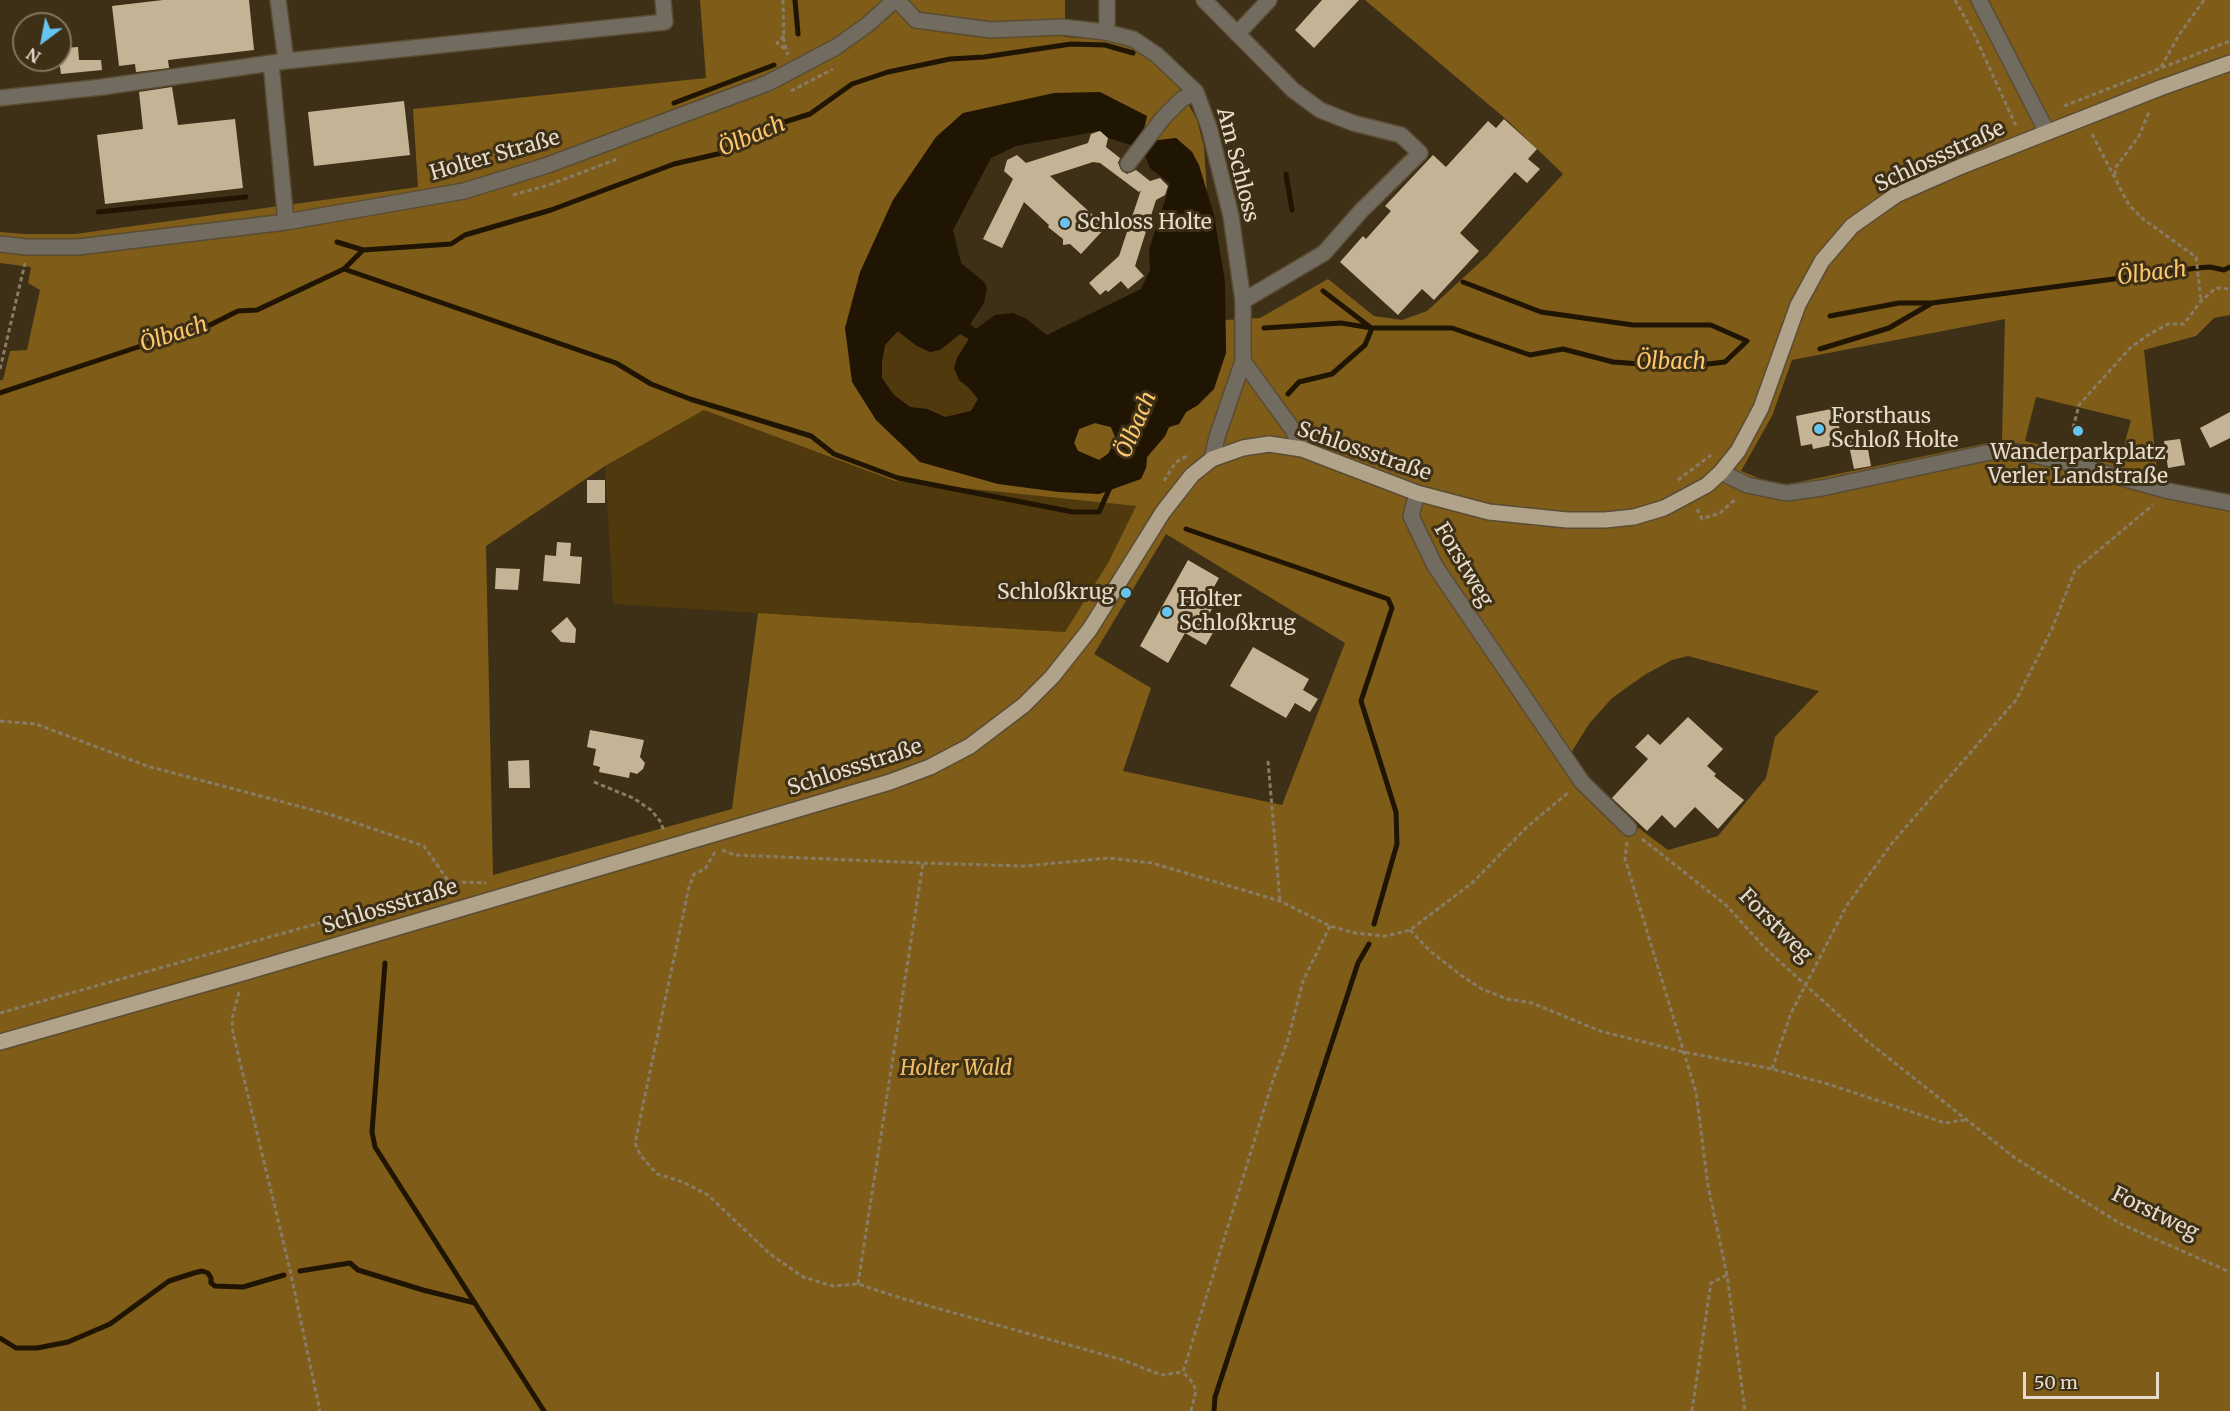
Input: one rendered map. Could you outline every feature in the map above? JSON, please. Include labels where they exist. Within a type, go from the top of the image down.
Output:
[{"type":"main road","name":"Schlossstraße","points":[[0,1042],[890,782],[930,767],[970,746],[1024,705],[1052,677],[1090,629],[1163,512],[1192,474],[1212,459],[1242,448],[1269,444],[1302,449],[1417,493],[1489,512],[1567,520],[1605,520],[1634,517],[1664,508],[1707,485],[1738,451],[1761,408],[1798,304],[1822,261],[1852,226],[1896,195],[1962,166],[2230,63]]},
{"type":"street","points":[[278,0],[286,222]]},
{"type":"street","points":[[0,98],[102,87],[279,62],[665,22],[663,0]]},
{"type":"street","name":"Am Schloss","points":[[896,0],[916,20],[991,30],[1062,27],[1105,32],[1133,39],[1157,55],[1196,92],[1209,127],[1231,216],[1243,301],[1243,361],[1217,437],[1212,459]]},
{"type":"street","name":"Holter Straße","points":[[0,244],[26,247],[78,247],[286,222],[464,191],[545,166],[793,72],[836,47],[896,0]]},
{"type":"street","points":[[1105,32],[1107,0]]},
{"type":"street","points":[[1204,0],[1293,90],[1320,110],[1353,123],[1401,135],[1420,153],[1360,211],[1324,253],[1243,301]]},
{"type":"street","points":[[1237,34],[1269,0]]},
{"type":"street","points":[[1979,0],[2048,132]]},
{"type":"street","points":[[1128,164],[1182,99],[1196,92]]},
{"type":"street","points":[[1243,361],[1293,430],[1302,449]]},
{"type":"street","points":[[1721,472],[1747,485],[1786,493],[1822,488],[1995,451],[2019,452],[2065,462],[2169,491],[2230,503]]},
{"type":"street","name":"Forstweg","points":[[1417,493],[1411,516],[1435,566],[1582,782],[1629,828]]},
{"type":"path","points":[[783,0],[784,36],[793,72]]},
{"type":"path","points":[[1955,0],[1974,34],[2016,126]]},
{"type":"path","points":[[2179,35],[2204,0]]},
{"type":"path","points":[[784,36],[777,43],[786,50]]},
{"type":"path","points":[[2039,116],[2230,40]]},
{"type":"path","points":[[2081,135],[2093,134],[2129,206],[2143,219],[2196,256],[2201,301]]},
{"type":"path","points":[[0,369],[26,262]]},
{"type":"path","points":[[2073,428],[2079,405],[2130,348],[2168,324],[2184,324],[2201,301],[2216,288],[2230,289]]},
{"type":"path","points":[[1671,483],[1679,479]]},
{"type":"path","points":[[1772,1069],[1791,1013],[1847,905],[1893,842],[2016,700],[2052,629],[2075,570],[2169,491]]},
{"type":"path","points":[[0,721],[36,724],[147,766],[332,815],[424,846],[466,906]]},
{"type":"path","points":[[1268,761],[1280,901]]},
{"type":"path","points":[[594,782],[633,798],[651,810],[660,821],[664,833]]},
{"type":"path","points":[[1183,1372],[1161,1375],[1123,1360],[858,1284],[833,1286],[803,1277],[770,1254],[708,1195],[683,1182],[657,1174],[641,1156],[635,1143],[687,895],[694,874],[705,868],[717,848],[735,855],[1025,866],[1109,858],[1152,863],[1280,901],[1329,926],[1355,933],[1386,936],[1410,930],[1472,883],[1528,826],[1582,782]]},
{"type":"path","points":[[1629,828],[1625,859],[1696,1092],[1708,1186],[1727,1275],[1745,1411]]},
{"type":"path","name":"Forstweg","points":[[1629,828],[1726,905],[1765,948],[1867,1041],[2015,1158],[2121,1224],[2230,1272]]},
{"type":"path","points":[[858,1284],[923,863]]},
{"type":"path","points":[[0,1013],[451,885],[463,882],[491,883]]},
{"type":"path","points":[[1183,1372],[1274,1077],[1287,1043],[1303,981],[1329,926]]},
{"type":"path","points":[[1410,930],[1430,951],[1482,989],[1507,999],[1532,1003],[1600,1031],[1684,1052],[1772,1069],[1828,1084],[1945,1124],[1965,1120]]},
{"type":"path","points":[[246,972],[234,1005],[233,1033],[290,1270],[320,1411]]},
{"type":"path","points":[[1692,1411],[1711,1283],[1727,1275]]},
{"type":"path","points":[[1183,1372],[1193,1383],[1196,1391],[1191,1411]]},
{"type":"shaded area","points":[[897,331],[917,346],[930,352],[940,350],[961,334],[969,339],[957,358],[959,380],[978,399],[971,411],[945,417],[927,409],[910,407],[893,394],[882,378],[882,361],[885,345]]},
{"type":"shaded area","points":[[704,410],[895,481],[1136,506],[1108,563],[1065,632],[613,604],[605,466]]},
{"type":"green space","name":"Holter Wald","points":[[700,0],[1065,0],[1065,37],[1104,40],[1131,46],[1176,82],[1197,120],[1204,147],[1207,192],[1192,152],[1176,138],[1152,141],[964,113],[845,328],[920,462],[1099,494],[1146,468],[1147,457],[1165,436],[1169,427],[1179,424],[1186,412],[1198,405],[1226,353],[1225,320],[1260,318],[1328,279],[1374,316],[1402,320],[1427,311],[1487,256],[1563,174],[1507,120],[1365,0],[2230,0],[2230,315],[2214,318],[2196,336],[2144,350],[2158,479],[2230,501],[2230,1411],[0,1411],[0,380],[3,380],[10,351],[27,350],[40,290],[28,283],[31,267],[0,263],[0,232],[75,234],[418,187],[413,109],[706,78]],"holes":[[[2005,319],[2002,440],[1789,484],[1768,482],[1741,471],[1772,416],[1792,360]],[[2036,397],[2131,420],[2119,465],[2025,441]],[[704,410],[895,481],[1136,506],[1108,563],[1065,632],[758,613],[732,809],[493,875],[486,546],[605,466]],[[1166,534],[1345,643],[1282,805],[1123,771],[1151,688],[1094,654]],[[1688,656],[1819,691],[1775,737],[1766,778],[1718,836],[1668,850],[1632,823],[1569,756],[1589,724],[1612,698],[1646,674],[1672,660]]]},
{"type":"green space","points":[[1095,423],[1111,427],[1116,439],[1109,453],[1099,460],[1078,451],[1074,443],[1079,429]]},
{"type":"water","points":[[1100,92],[1147,116],[1143,134],[1152,141],[1176,138],[1192,152],[1199,165],[1214,215],[1225,282],[1226,353],[1214,389],[1198,405],[1186,412],[1179,424],[1169,427],[1165,436],[1147,457],[1146,468],[1141,479],[1099,494],[1059,492],[998,484],[920,462],[876,420],[852,382],[845,328],[860,272],[893,200],[936,137],[963,113],[1054,93]],"holes":[[[1100,131],[1108,138],[1134,146],[1144,153],[1150,168],[1170,184],[1149,250],[1150,270],[1141,289],[1047,335],[1025,318],[1013,313],[995,315],[976,329],[970,324],[984,303],[987,288],[984,282],[961,263],[953,230],[991,158],[1016,146]],[[898,331],[917,346],[930,352],[940,350],[960,334],[969,339],[957,358],[954,368],[959,380],[978,399],[971,411],[945,417],[927,409],[910,407],[893,394],[882,378],[885,345]],[[1095,423],[1111,427],[1116,439],[1108,454],[1099,460],[1078,451],[1074,443],[1079,429]]]},
{"type":"building","points":[[163,0],[249,0],[254,50],[168,60],[169,68],[136,72],[135,64],[119,66],[112,6]]},
{"type":"building","points":[[1322,0],[1359,0],[1314,48],[1295,30]]},
{"type":"building","points":[[72,47],[78,47],[79,60],[101,60],[102,70],[61,74],[61,72],[72,72]]},
{"type":"building","points":[[172,87],[178,125],[235,119],[243,188],[105,204],[97,135],[143,129],[139,92]]},
{"type":"building","points":[[404,101],[410,155],[314,166],[308,112]]},
{"type":"building","points":[[1504,119],[1537,149],[1528,159],[1540,169],[1527,183],[1515,172],[1460,233],[1479,251],[1434,300],[1422,289],[1398,315],[1340,262],[1363,236],[1366,239],[1391,211],[1385,206],[1433,155],[1446,167],[1488,121],[1496,128]]},
{"type":"building","points":[[1100,131],[1108,138],[1106,147],[1120,158],[1118,163],[1122,171],[1127,174],[1136,170],[1150,181],[1160,178],[1168,186],[1165,195],[1156,200],[1135,266],[1144,276],[1128,289],[1121,281],[1108,292],[1106,290],[1100,295],[1089,283],[1119,256],[1141,190],[1139,192],[1100,163],[1093,162],[1050,176],[1106,227],[1081,254],[1070,244],[1063,245],[1063,239],[1024,202],[1002,248],[983,239],[1013,179],[1004,171],[1007,160],[1017,155],[1026,163],[1088,143],[1091,134]]},
{"type":"building","name":"Forsthaus Schloß Holte","points":[[1836,408],[1842,443],[1813,449],[1812,444],[1801,446],[1796,416]]},
{"type":"building","points":[[2230,412],[2230,438],[2210,448],[2200,428]]},
{"type":"building","points":[[1865,433],[1871,466],[1854,469],[1847,436]]},
{"type":"building","points":[[2180,439],[2185,465],[2168,468],[2164,441]]},
{"type":"building","points":[[587,480],[605,480],[605,503],[587,503]]},
{"type":"building","points":[[557,542],[571,543],[570,556],[582,557],[580,584],[543,581],[545,555],[556,556]]},
{"type":"building","points":[[1188,560],[1219,578],[1205,603],[1213,607],[1204,623],[1215,629],[1206,645],[1185,633],[1168,663],[1140,646]]},
{"type":"building","points":[[496,568],[520,569],[518,590],[495,589]]},
{"type":"building","points":[[567,617],[576,629],[575,643],[561,642],[551,631]]},
{"type":"building","points":[[1253,647],[1309,679],[1303,690],[1318,699],[1310,712],[1295,703],[1286,718],[1230,686]]},
{"type":"building","points":[[1688,717],[1723,749],[1707,766],[1716,774],[1714,776],[1744,800],[1718,829],[1695,807],[1675,828],[1662,815],[1647,831],[1612,798],[1648,759],[1635,747],[1648,734],[1660,745]]},
{"type":"building","points":[[590,730],[644,740],[640,757],[645,763],[643,769],[637,774],[630,772],[629,778],[599,772],[600,767],[593,765],[596,749],[587,747]]},
{"type":"building","points":[[529,760],[530,788],[509,788],[508,761]]},
{"type":"waterway","points":[[795,0],[798,34]]},
{"type":"waterway","name":"Ölbach","points":[[344,269],[363,250],[451,244],[465,235],[551,210],[674,164],[722,153],[759,130],[810,114],[852,84],[888,72],[950,59],[984,57],[1071,44],[1105,45],[1133,53]]},
{"type":"waterway","points":[[674,103],[774,65]]},
{"type":"waterway","name":"Ölbach","points":[[1286,174],[1292,210]]},
{"type":"waterway","points":[[98,212],[246,197]]},
{"type":"waterway","points":[[337,242],[363,250]]},
{"type":"waterway","name":"Ölbach","points":[[1820,349],[1889,328],[1932,303],[2197,268],[2210,267],[2224,270],[2230,267]]},
{"type":"waterway","name":"Ölbach","points":[[0,393],[153,342],[190,335],[238,311],[257,310],[344,269],[616,363],[651,384],[690,399],[811,436],[834,454],[898,478],[1073,512],[1099,512],[1112,483]]},
{"type":"waterway","name":"Ölbach","points":[[1288,394],[1299,382],[1332,374],[1365,345],[1372,328],[1452,328],[1530,355],[1563,349],[1613,362],[1682,367],[1725,362],[1747,341],[1711,325],[1633,325],[1541,312],[1463,282]]},
{"type":"waterway","name":"Ölbach","points":[[1323,291],[1370,327]]},
{"type":"waterway","name":"Ölbach","points":[[1830,316],[1899,303],[1932,303]]},
{"type":"waterway","name":"Ölbach","points":[[1264,328],[1341,323],[1372,328]]},
{"type":"waterway","points":[[1186,529],[1388,599],[1392,608],[1361,701],[1396,812],[1397,844],[1374,924]]},
{"type":"waterway","points":[[1214,1411],[1215,1397],[1358,963],[1369,944]]},
{"type":"waterway","points":[[385,963],[372,1132],[375,1147],[544,1411]]},
{"type":"waterway","points":[[300,1271],[350,1263],[358,1270],[475,1303]]},
{"type":"waterway","points":[[0,1338],[16,1348],[37,1348],[68,1342],[110,1324],[169,1281],[202,1271],[208,1273],[211,1283],[215,1286],[243,1287],[284,1275]]},
{"type":"place","name":"Schloss Holte","points":[[1065,223]]},
{"type":"place","name":"Forsthaus Schloß Holte","points":[[1819,429]]},
{"type":"place","name":"Wanderparkplatz Verler Landstraße","points":[[2078,431]]},
{"type":"place","name":"Schloßkrug","points":[[1126,593]]},
{"type":"place","name":"Holter Schloßkrug","points":[[1167,612]]}]
